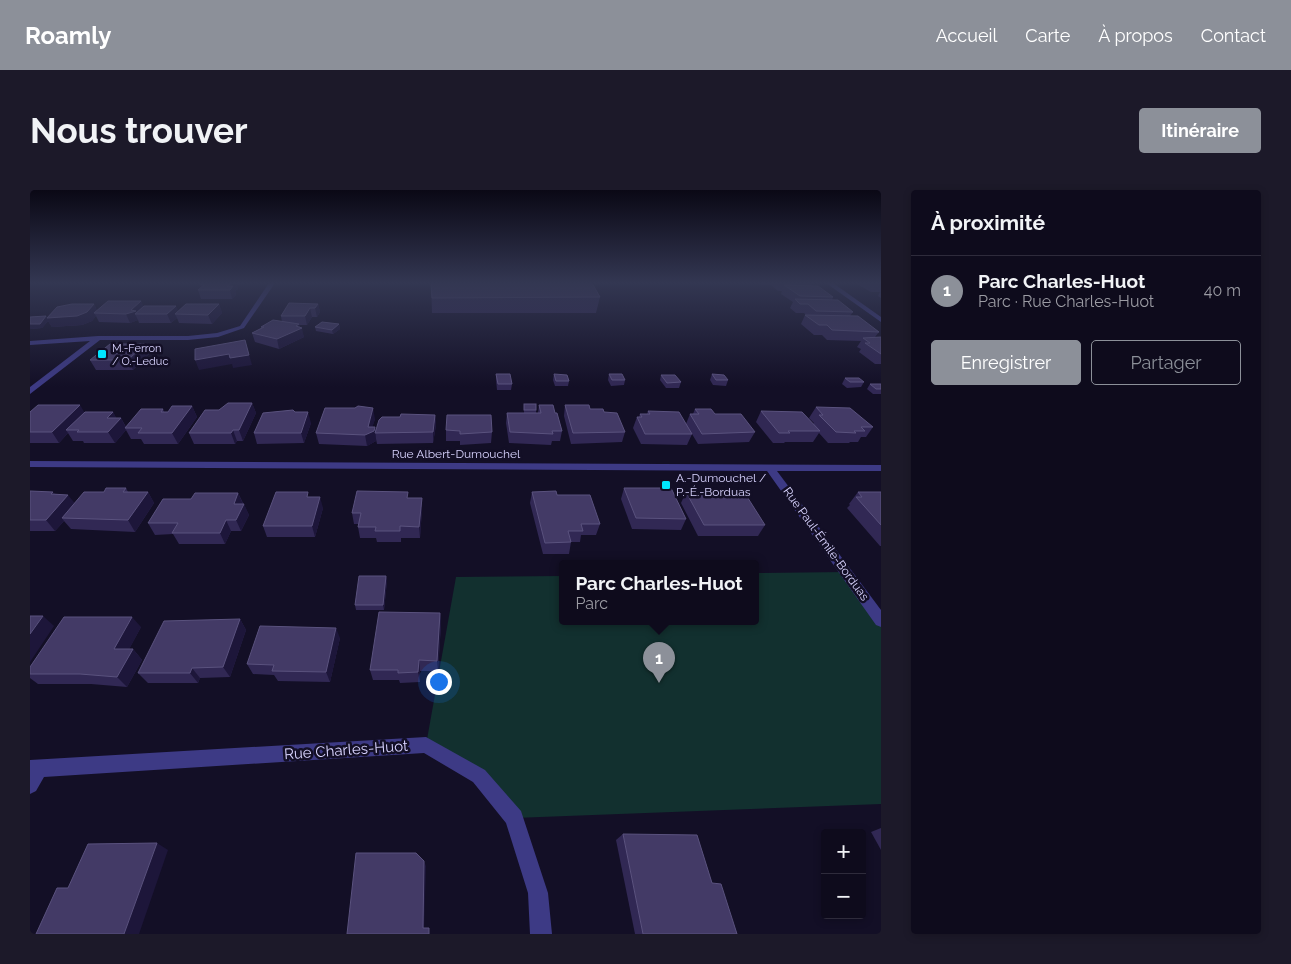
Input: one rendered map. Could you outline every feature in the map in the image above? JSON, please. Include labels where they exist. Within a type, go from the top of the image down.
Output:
[{"type":"street","points":[[30,343],[98,338],[188,338],[218,335],[242,327],[248,318]]},
{"type":"street","points":[[30,391],[98,338]]},
{"type":"street","name":"Rue Albert-Dumouchel","points":[[30,464],[881,468]]},
{"type":"street","name":"Rue Paul-Émile-Borduas","points":[[770,468],[881,621]]},
{"type":"street","name":"Rue Charles-Huot","points":[[33,774],[426,745],[479,776],[514,818],[538,893],[541,934]]},
{"type":"green space","points":[[846,572],[881,621],[881,804],[514,818],[496,798],[426,745],[456,577],[559,576],[559,625],[759,625],[759,573]]},
{"type":"building","points":[[30,318],[45,318],[40,324],[30,324]]},
{"type":"building","points":[[809,318],[860,318],[879,332],[832,330],[827,325],[819,325]]},
{"type":"building","points":[[273,320],[299,324],[296,326],[302,328],[277,339],[252,333]]},
{"type":"building","points":[[322,322],[339,324],[332,330],[315,327]]},
{"type":"building","points":[[881,337],[881,354],[865,343],[870,343],[863,338]]},
{"type":"building","points":[[245,340],[249,355],[230,358],[229,354],[195,360],[195,349]]},
{"type":"building","points":[[110,344],[145,344],[128,360],[90,360]]},
{"type":"building","points":[[496,374],[510,374],[512,384],[498,384]]},
{"type":"building","points":[[554,374],[567,375],[569,381],[556,381]]},
{"type":"building","points":[[609,374],[622,374],[625,380],[612,380]]},
{"type":"building","points":[[712,374],[724,375],[728,380],[716,380]]},
{"type":"building","points":[[661,375],[675,375],[681,382],[667,383]]},
{"type":"building","points":[[845,378],[859,378],[864,382],[850,382]]},
{"type":"building","points":[[870,384],[881,384],[881,389],[876,389]]},
{"type":"building","points":[[228,403],[252,403],[239,430],[233,430],[231,433],[189,433],[205,410],[219,410]]},
{"type":"building","points":[[524,404],[536,404],[536,410],[524,410]]},
{"type":"building","points":[[38,405],[80,405],[52,432],[30,432],[30,412]]},
{"type":"building","points":[[539,405],[553,405],[562,431],[552,431],[553,434],[510,432],[507,413],[541,413]]},
{"type":"building","points":[[565,405],[589,405],[590,409],[603,409],[604,412],[617,413],[625,432],[573,433]]},
{"type":"building","points":[[172,406],[192,406],[172,433],[138,433],[142,428],[125,428],[141,409],[163,409],[161,412],[168,412]]},
{"type":"building","points":[[358,406],[373,408],[368,427],[375,427],[374,431],[365,435],[316,433],[325,408],[355,408]]},
{"type":"building","points":[[816,407],[850,408],[873,427],[861,427],[865,431],[854,431],[856,433],[836,432],[819,415],[823,415]]},
{"type":"building","points":[[695,409],[711,409],[715,414],[741,414],[755,432],[702,434],[690,414],[699,414]]},
{"type":"building","points":[[293,410],[295,412],[308,412],[301,433],[254,433],[263,413]]},
{"type":"building","points":[[648,411],[679,412],[692,434],[645,434],[637,417],[642,417],[640,414],[650,414]]},
{"type":"building","points":[[761,411],[802,412],[820,431],[788,431],[790,433],[779,433]]},
{"type":"building","points":[[85,412],[113,412],[107,418],[121,418],[108,432],[66,430]]},
{"type":"building","points":[[401,414],[435,415],[433,432],[375,433],[379,420],[382,417],[400,417]]},
{"type":"building","points":[[447,415],[491,415],[492,432],[460,434],[460,431],[446,430]]},
{"type":"building","points":[[106,488],[126,488],[123,492],[148,492],[128,520],[62,518],[84,492],[104,492]]},
{"type":"building","points":[[624,488],[671,488],[686,519],[636,518]]},
{"type":"building","points":[[30,491],[68,495],[46,520],[30,520]]},
{"type":"building","points":[[357,491],[408,492],[407,498],[422,498],[419,527],[400,526],[400,531],[375,531],[376,527],[358,527],[361,513],[352,513]]},
{"type":"building","points":[[556,491],[557,495],[590,495],[600,524],[581,524],[583,531],[568,531],[571,542],[545,543],[532,492]]},
{"type":"building","points":[[725,491],[728,495],[746,495],[765,525],[704,525],[686,492]]},
{"type":"building","points":[[276,492],[308,492],[307,497],[320,497],[312,526],[263,526]]},
{"type":"building","points":[[858,492],[881,492],[881,525],[856,497],[862,497]]},
{"type":"building","points":[[195,493],[238,493],[234,504],[244,504],[236,520],[226,520],[220,533],[172,533],[178,523],[148,523],[163,499],[191,499]]},
{"type":"building","points":[[359,576],[386,576],[383,605],[355,605]]},
{"type":"building","points":[[379,612],[440,613],[437,661],[419,660],[418,672],[398,673],[398,670],[370,670]]},
{"type":"building","points":[[30,616],[43,616],[30,634]]},
{"type":"building","points":[[64,617],[132,617],[114,649],[133,649],[117,677],[80,674],[30,674],[30,667]]},
{"type":"building","points":[[240,619],[223,667],[192,668],[190,673],[138,673],[164,621]]},
{"type":"building","points":[[260,626],[336,628],[326,672],[272,671],[274,665],[247,664]]},
{"type":"building","points":[[623,834],[697,835],[712,883],[721,884],[737,934],[643,934]]},
{"type":"building","points":[[157,843],[124,934],[36,934],[57,888],[68,888],[88,844]]},
{"type":"building","points":[[356,853],[416,853],[424,861],[423,928],[429,928],[429,934],[347,934]]},
{"type":"place","name":"M.-Ferron / O.-Leduc","points":[[102,354]]},
{"type":"place","name":"A.-Dumouchel / P.-É.-Borduas","points":[[666,485]]},
{"type":"place","name":"Parc Charles-Huot","points":[[659,683]]}]
